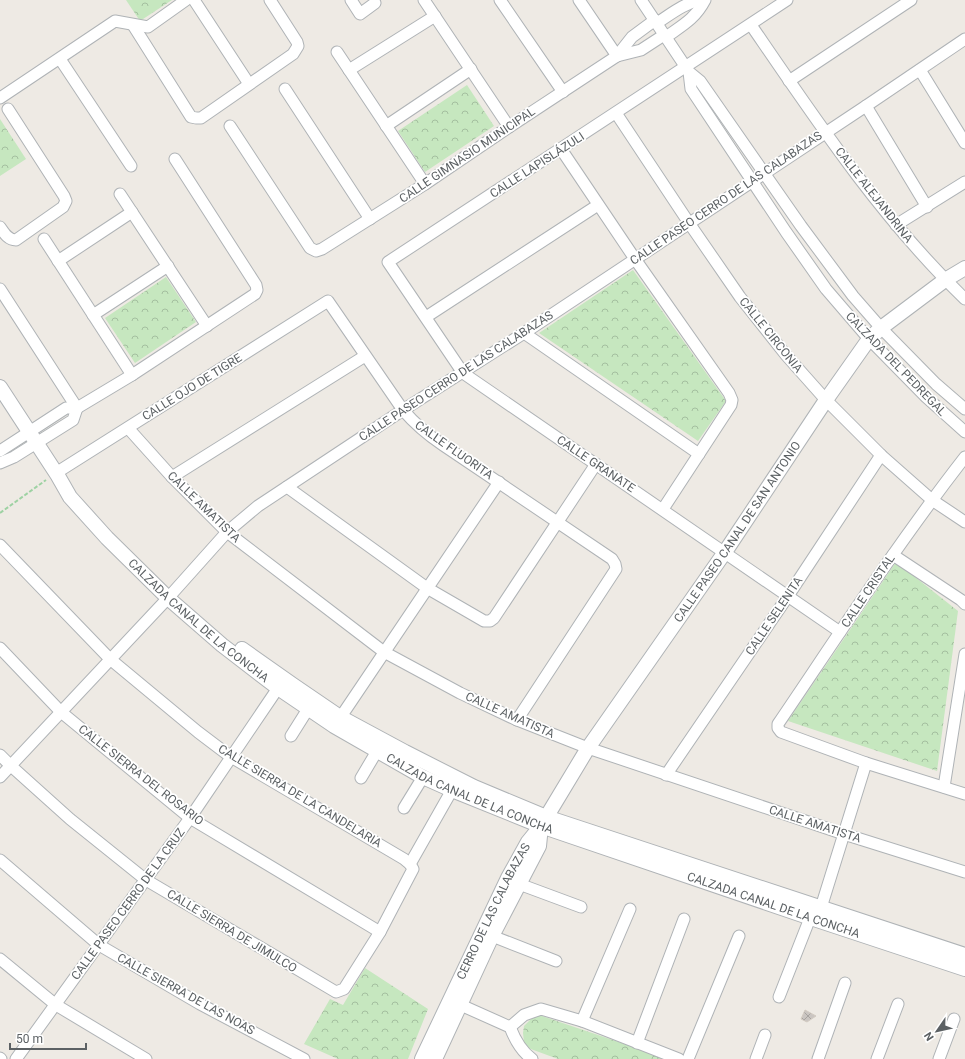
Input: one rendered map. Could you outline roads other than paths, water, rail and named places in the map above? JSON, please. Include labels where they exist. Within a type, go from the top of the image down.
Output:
[{"type":"street","points":[[0,98],[115,21],[148,27],[186,0]]},
{"type":"street","points":[[194,0],[249,84]]},
{"type":"street","points":[[133,25],[191,117],[201,118],[206,116],[293,54],[298,46],[297,42],[270,0]]},
{"type":"street","points":[[351,0],[360,14],[375,3]]},
{"type":"street","points":[[424,0],[509,127]]},
{"type":"street","points":[[500,0],[563,92]]},
{"type":"street","points":[[579,0],[617,56]]},
{"type":"street","name":"CALZADA DEL PEDREGAL","points":[[641,0],[687,69],[700,81],[801,226],[853,296],[881,328],[936,384],[965,409]]},
{"type":"street","name":"CALLE GIMNASIO MUNICIPAL","points":[[230,126],[310,248],[316,251],[322,249],[425,184],[617,56],[632,37],[682,6],[693,1],[701,0]]},
{"type":"street","name":"CALLE GIMNASIO MUNICIPAL","points":[[617,56],[641,50],[691,20],[705,0]]},
{"type":"street","name":"CALLE LAPISLÁZULI","points":[[388,262],[616,113],[687,69],[788,0]]},
{"type":"street","points":[[789,81],[910,0]]},
{"type":"street","points":[[349,70],[435,16]]},
{"type":"street","name":"CALLE ALEJANDRINA","points":[[750,25],[825,133],[896,225],[920,254],[965,299]]},
{"type":"street","name":"CALLE PASEO CERRO DE LAS CALABAZAS","points":[[0,777],[171,595],[227,532],[258,506],[403,410],[524,333],[965,39]]},
{"type":"street","points":[[337,52],[425,184]]},
{"type":"street","points":[[60,58],[131,166]]},
{"type":"street","points":[[386,126],[471,69]]},
{"type":"street","name":"CALZADA DEL PEDREGAL","points":[[687,69],[691,89],[826,289],[869,339],[926,397],[965,432]]},
{"type":"street","points":[[920,70],[965,142]]},
{"type":"street","points":[[285,89],[370,219]]},
{"type":"street","points":[[866,106],[927,207]]},
{"type":"street","points":[[0,227],[6,236],[12,240],[16,240],[63,207],[66,202],[64,196],[8,109]]},
{"type":"street","name":"CALLE CIRCONIA","points":[[616,113],[689,224],[740,297],[786,355],[826,400],[881,455],[932,500],[965,522]]},
{"type":"street","points":[[561,149],[635,259],[729,393],[732,400],[731,405],[663,510]]},
{"type":"street","points":[[0,451],[73,420],[77,408],[132,375],[255,294],[257,290],[256,285],[176,159]]},
{"type":"street","points":[[896,225],[965,182]]},
{"type":"street","points":[[120,194],[208,326]]},
{"type":"street","points":[[426,317],[598,204]]},
{"type":"street","points":[[58,261],[132,212]]},
{"type":"street","points":[[44,239],[132,375]]},
{"type":"street","name":"CALLE GRANATE","points":[[388,262],[463,373],[840,632]]},
{"type":"street","points":[[94,316],[168,266]]},
{"type":"street","name":"CALLE PASEO CANAL DE SAN ANTONIO","points":[[544,822],[588,748],[725,552],[826,400],[869,339],[881,328],[945,280],[965,268]]},
{"type":"street","points":[[0,289],[77,408]]},
{"type":"street","name":"CALLE FLUORITA","points":[[328,301],[403,410],[425,433],[612,558],[615,564],[616,569],[517,720]]},
{"type":"street","name":"CALLE OJO DE TIGRE","points":[[57,475],[328,301]]},
{"type":"street","points":[[524,333],[699,454]]},
{"type":"street","points":[[172,477],[365,356]]},
{"type":"street","name":"CALZADA CANAL DE LA CONCHA","points":[[0,387],[57,475],[67,482],[171,595],[222,645],[308,709],[405,752],[544,822]]},
{"type":"street","name":"CALLE AMATISTA","points":[[128,428],[172,477],[227,532],[384,652],[460,693],[517,720],[588,748],[844,834],[965,872]]},
{"type":"street","points":[[0,463],[32,437]]},
{"type":"street","name":"CALLE SELENITA","points":[[666,775],[788,596],[881,455]]},
{"type":"street","name":"CALLE CRISTAL","points":[[866,763],[781,732],[778,728],[778,724],[893,555],[965,457]]},
{"type":"street","points":[[287,487],[427,588],[484,622],[490,621],[494,618],[596,464]]},
{"type":"street","points":[[338,722],[499,482]]},
{"type":"street","name":"CALLE SIERRA DE LA CANDELARIA","points":[[0,545],[110,659],[231,757],[410,864]]},
{"type":"street","points":[[893,555],[965,604]]},
{"type":"street","name":"CALZADA CANAL DE LA CONCHA","points":[[171,595],[377,751],[423,777],[452,790],[816,915],[965,969]]},
{"type":"street","name":"CALLE SIERRA DEL ROSARIO","points":[[0,648],[61,712],[190,818],[380,932]]},
{"type":"street","points":[[944,787],[965,654]]},
{"type":"street","name":"CALLE PASEO CERRO DE LA CRUZ","points":[[16,1059],[190,818],[278,688]]},
{"type":"street","points":[[291,736],[308,709]]},
{"type":"street","points":[[361,778],[377,751]]},
{"type":"street","name":"CALLE SIERRA DE JIMULCO","points":[[0,755],[70,819],[146,880],[336,992],[340,992],[344,989],[380,932]]},
{"type":"street","points":[[779,997],[816,915],[844,834],[866,763],[965,794]]},
{"type":"street","points":[[404,808],[423,777]]},
{"type":"street","points":[[380,932],[413,869],[410,864],[452,790]]},
{"type":"street","name":"CERRO DE LAS CALABAZAS","points":[[422,1059],[492,936],[539,846],[544,822]]},
{"type":"street","name":"CERRO DE LAS CALABAZAS","points":[[435,1059],[455,1002],[508,878],[528,842],[544,822]]},
{"type":"street","name":"CALLE SIERRA DE LAS NOAS","points":[[0,860],[99,945],[200,1004],[301,1058]]},
{"type":"street","points":[[519,884],[580,907]]},
{"type":"street","points":[[582,1021],[630,909]]},
{"type":"street","name":"CALZADA CANAL DE LA CONCHA","points":[[816,915],[965,955]]},
{"type":"street","points":[[637,1043],[684,919]]},
{"type":"street","points":[[492,936],[556,961]]},
{"type":"street","points":[[688,1059],[739,936]]},
{"type":"street","points":[[0,958],[56,1005],[146,1059]]},
{"type":"street","points":[[818,1059],[845,983]]},
{"type":"street","points":[[455,1002],[510,1027],[517,1043],[532,1059]]},
{"type":"street","points":[[877,1059],[898,1004]]},
{"type":"street","points":[[510,1027],[524,1015],[541,1009],[582,1021],[679,1059]]},
{"type":"street","points":[[939,1059],[954,1019]]},
{"type":"street","points":[[756,1059],[765,1035]]}]
